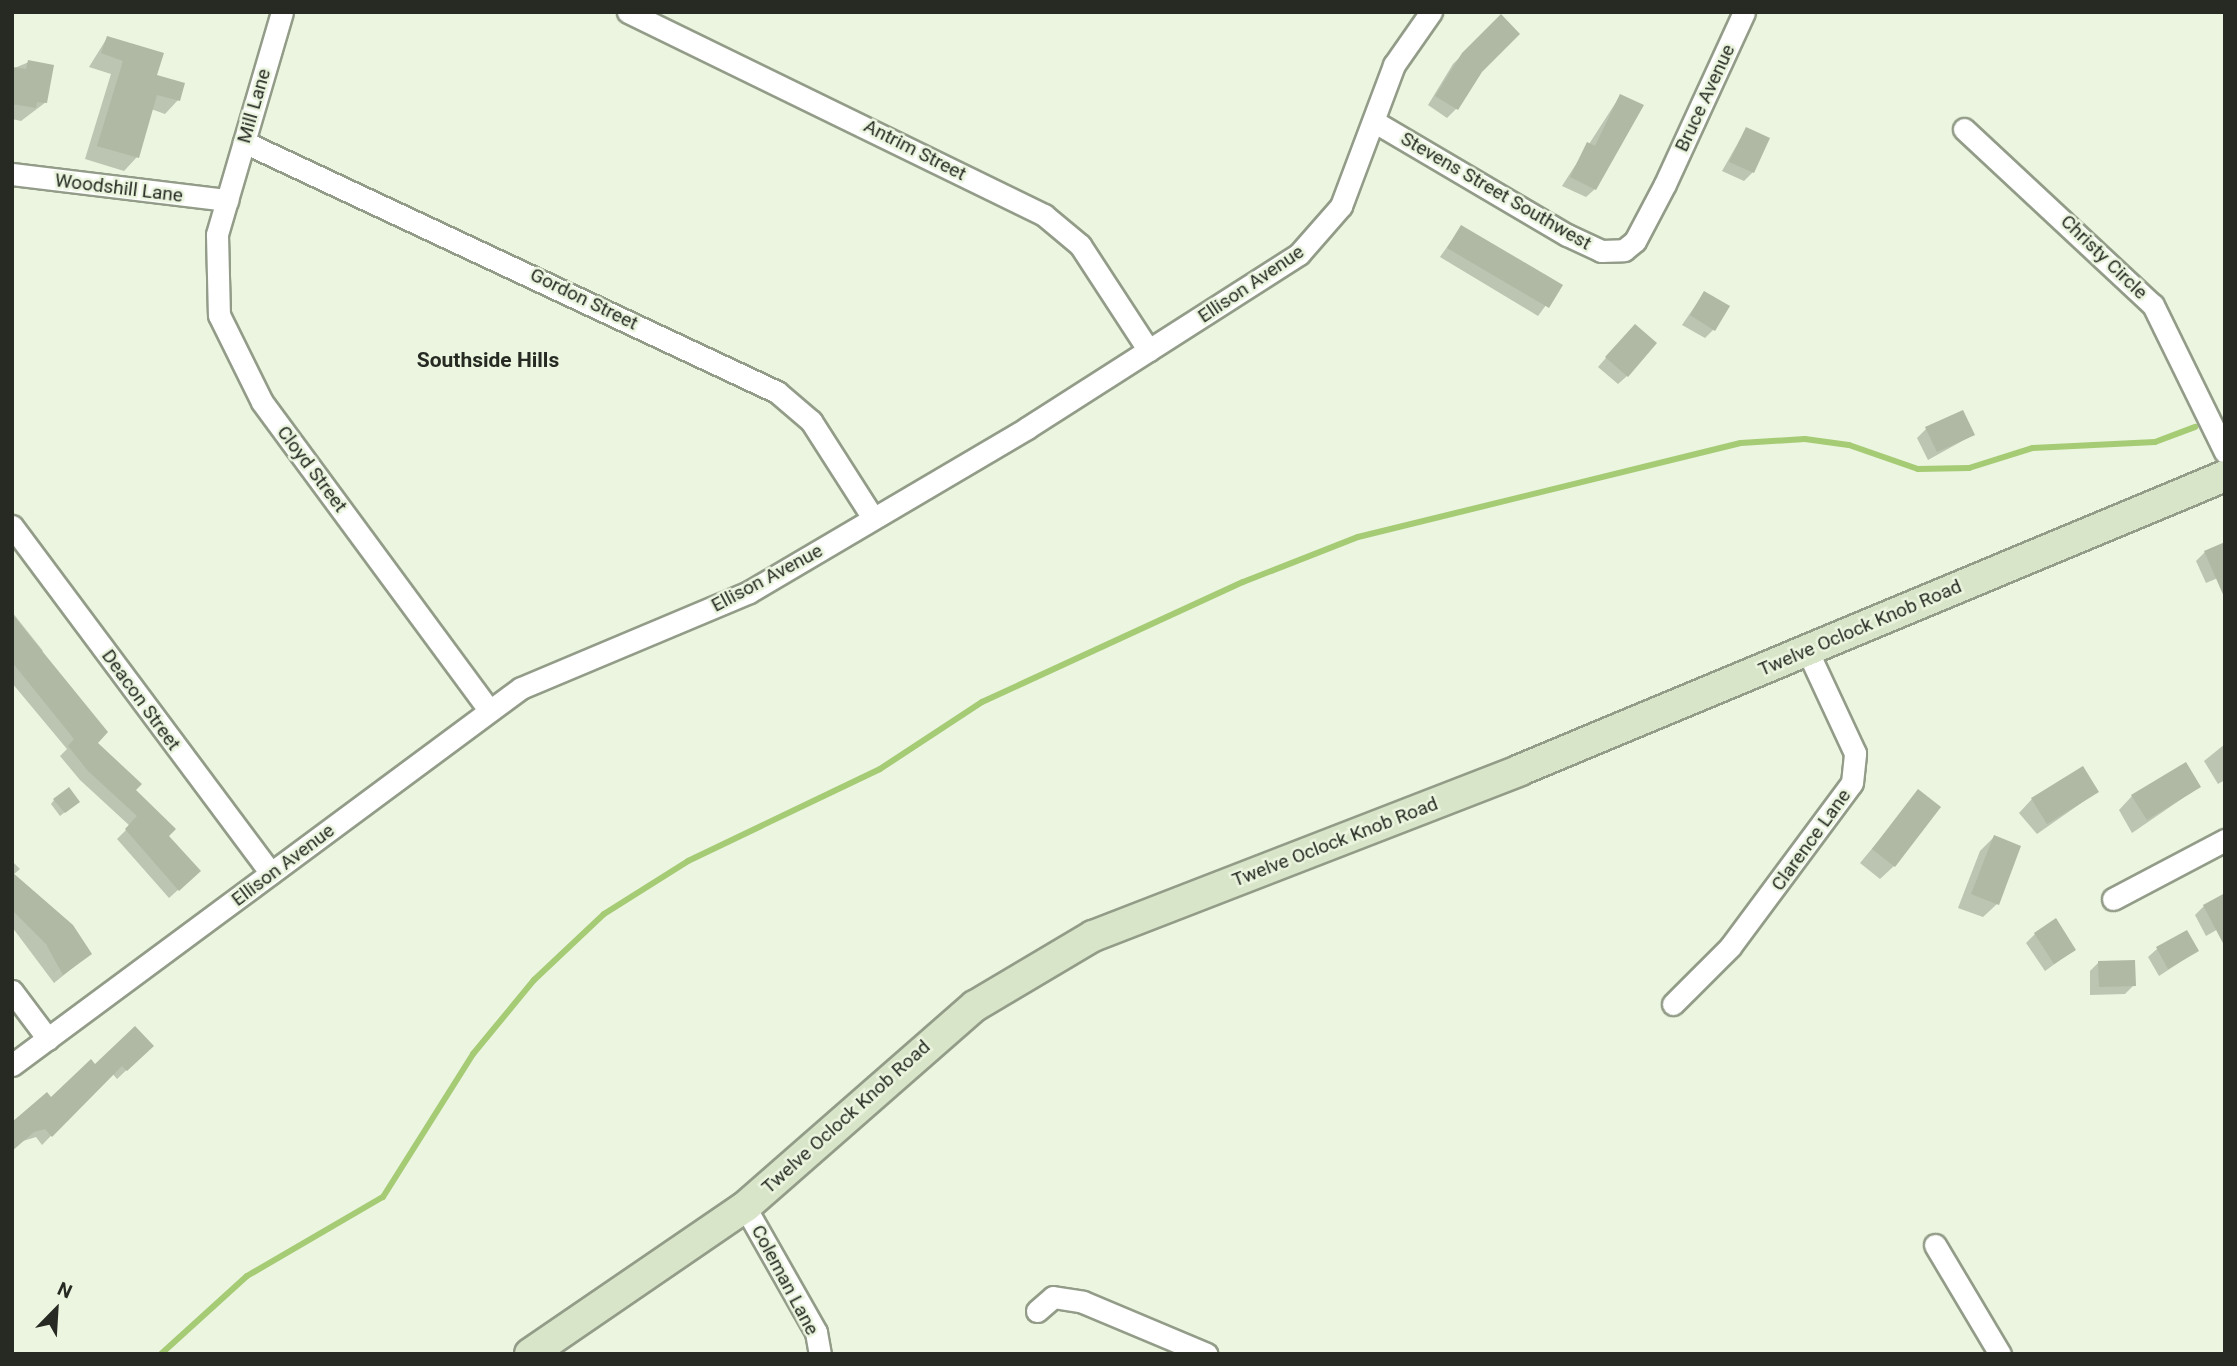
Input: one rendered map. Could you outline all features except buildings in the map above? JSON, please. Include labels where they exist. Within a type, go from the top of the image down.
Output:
[{"type":"street","name":"Mill Lane","points":[[226,200],[282,12]]},
{"type":"street","name":"Antrim Street","points":[[628,12],[1044,215],[1080,245],[1149,351]]},
{"type":"street","name":"Ellison Avenue","points":[[12,1065],[488,709],[564,666],[749,592],[1265,279],[1322,232],[1356,178],[1394,65],[1432,12]]},
{"type":"street","name":"Bruce Avenue","points":[[1665,184],[1744,12]]},
{"type":"street","name":"Stevens Street Southwest","points":[[1375,121],[1601,251],[1624,250],[1635,241],[1665,184]]},
{"type":"street","name":"Christy Circle","points":[[1964,129],[2153,305],[2225,452]]},
{"type":"street","name":"Gordon Street","points":[[244,142],[777,392],[811,421],[873,518]]},
{"type":"street","name":"Woodshill Lane","points":[[12,174],[226,200]]},
{"type":"street","name":"Cloyd Street","points":[[226,200],[215,291],[245,377],[488,709]]},
{"type":"street","name":"Twelve Oclock Knob Road","points":[[530,1354],[745,1207],[936,1036],[1027,972],[1093,936],[1807,650],[2225,476]]},
{"type":"street","name":"Deacon Street","points":[[12,526],[271,873]]},
{"type":"street","name":"Clarence Lane","points":[[1673,1004],[1730,947],[1852,783],[1855,752],[1807,650]]},
{"type":"street","points":[[2113,898],[2225,840]]},
{"type":"street","points":[[12,991],[48,1039]]},
{"type":"street","name":"Coleman Lane","points":[[745,1207],[816,1332],[820,1354]]},
{"type":"street","points":[[1935,1245],[2000,1354]]},
{"type":"street","points":[[1037,1311],[1053,1297],[1073,1299],[1207,1354]]},
{"type":"waterway","points":[[161,1354],[247,1276],[383,1197],[473,1054],[534,980],[604,914],[688,861],[880,769],[982,702],[1243,582],[1358,537],[1741,443],[1805,439],[1849,445],[1918,469],[1969,468],[2033,448],[2155,442],[2195,427]]},
{"type":"district","name":"Southside Hills","points":[[488,360]]}]
